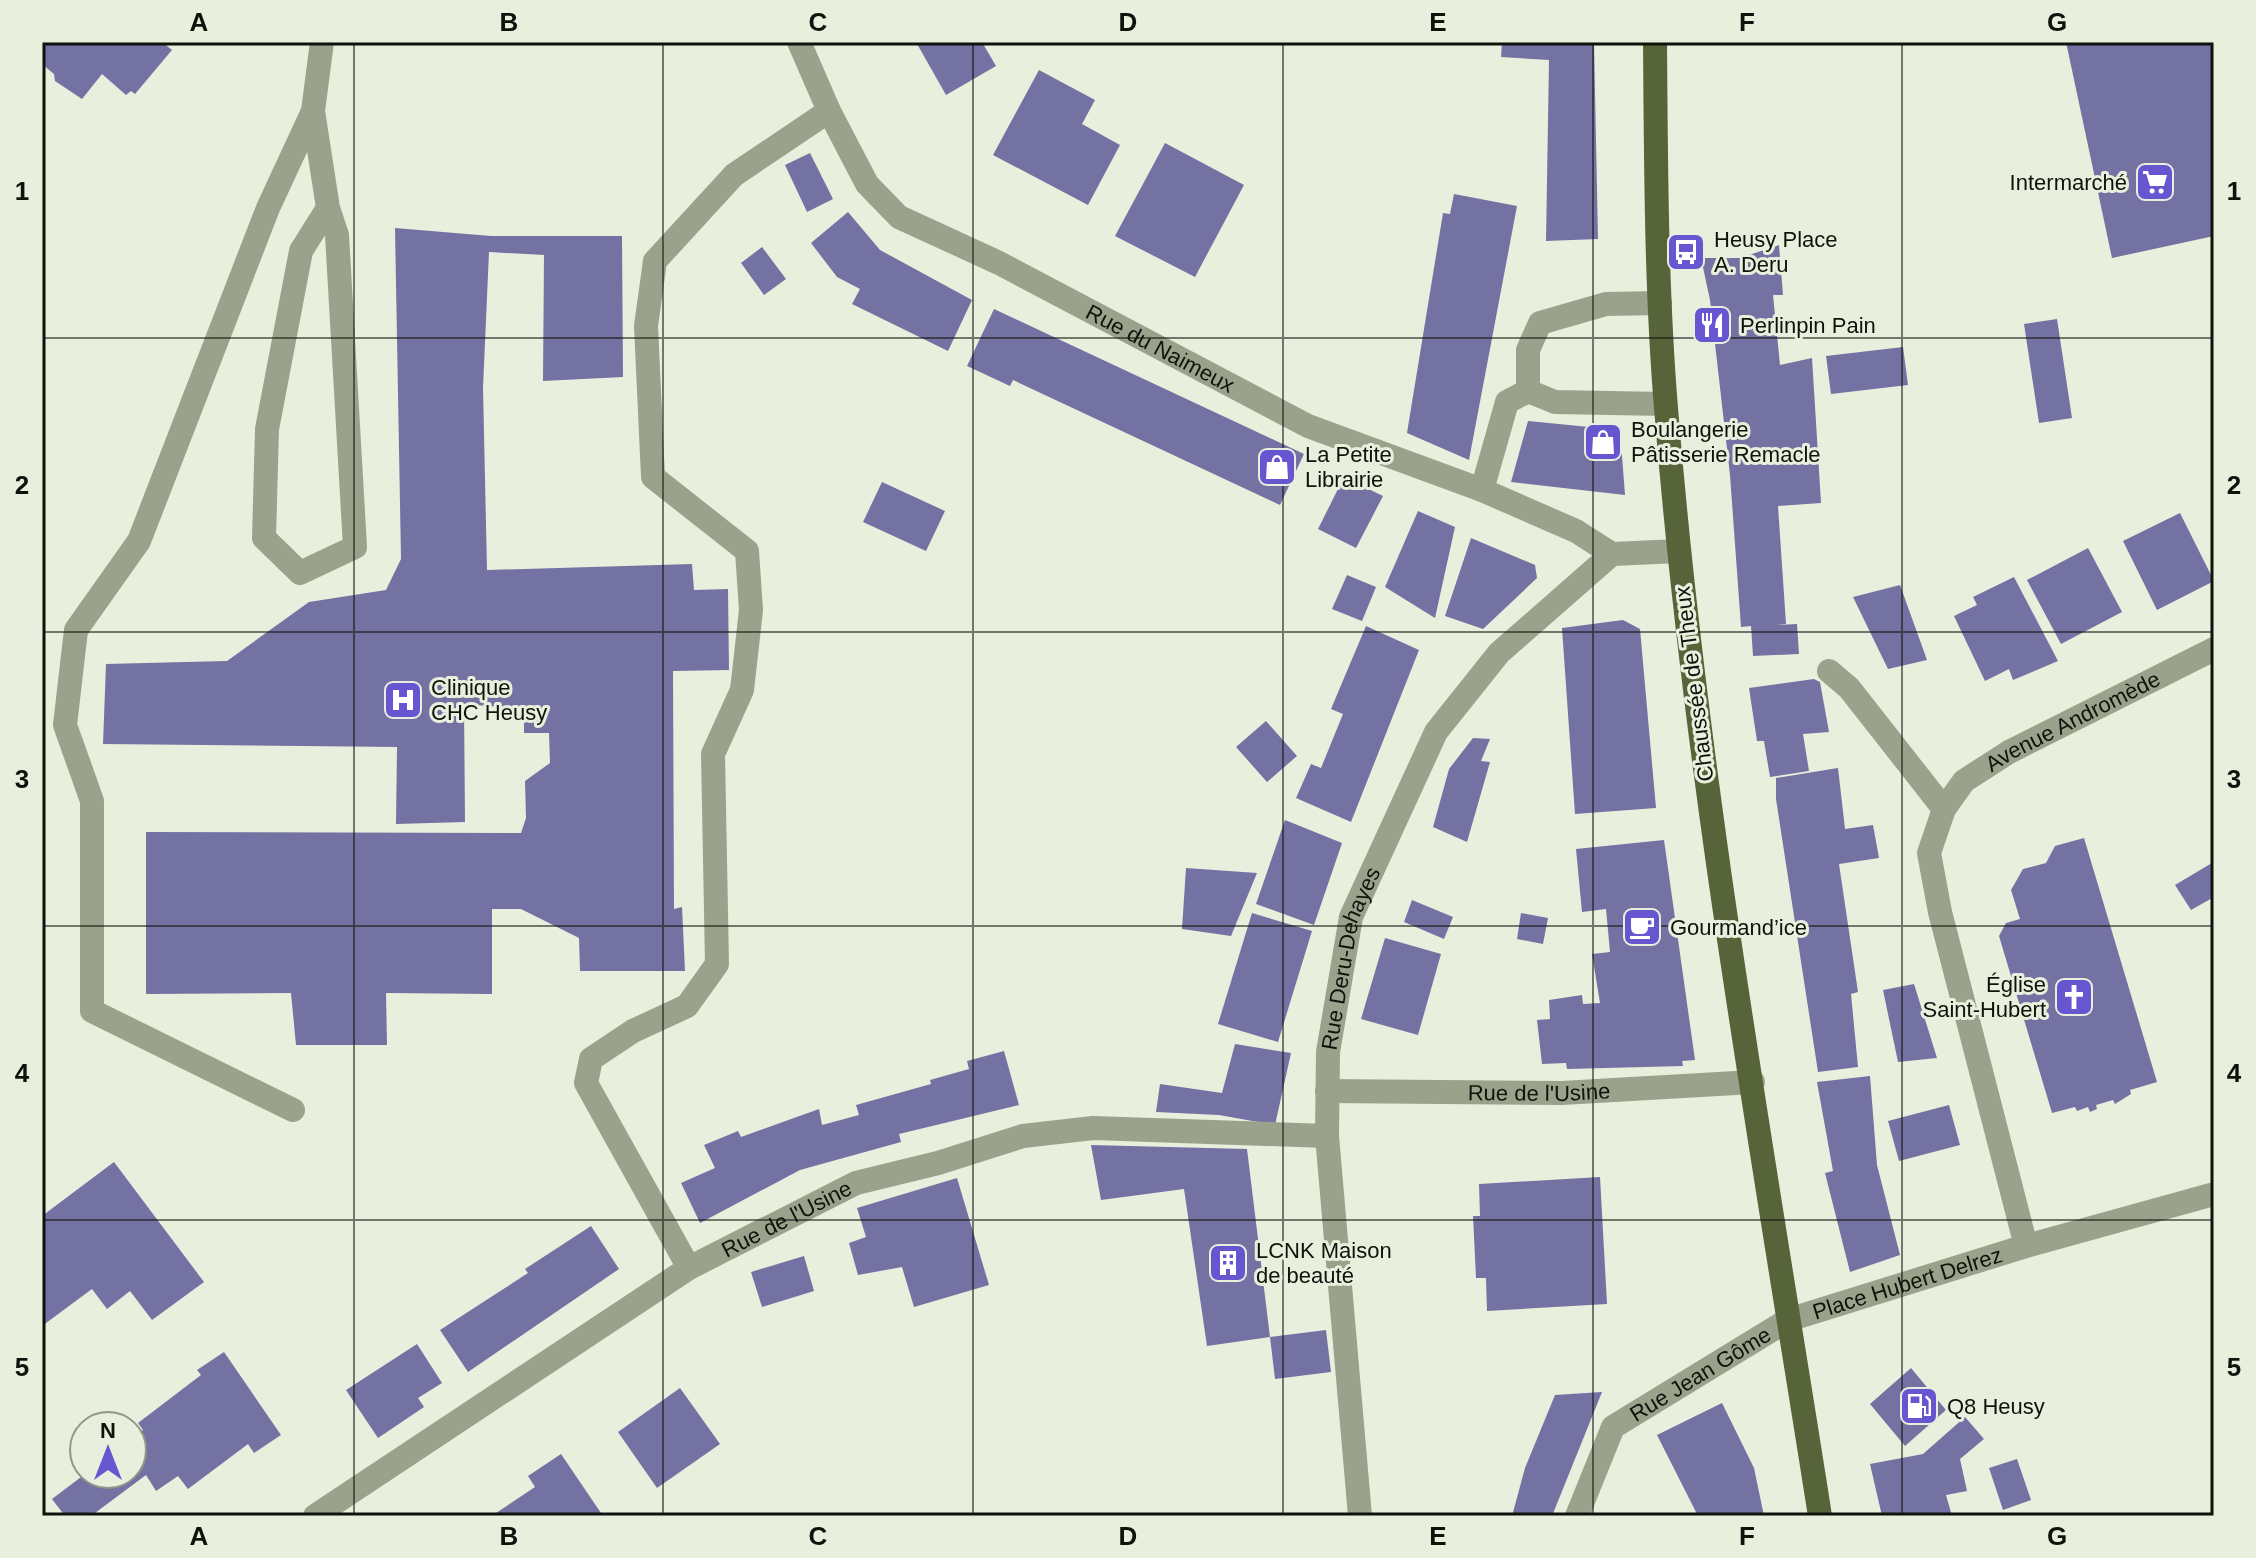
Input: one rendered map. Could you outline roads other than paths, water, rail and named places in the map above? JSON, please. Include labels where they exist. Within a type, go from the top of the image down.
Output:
[{"type":"main road","name":"Chaussée de Theux","points":[[1655,42],[1660,303],[1665,404],[1679,551],[1721,898],[1753,1082],[1820,1516]]},
{"type":"street","points":[[322,42],[313,111],[328,208],[337,235],[355,547],[300,573],[264,538],[267,429],[301,251],[328,208]]},
{"type":"street","name":"Rue du Naimeux","points":[[799,42],[829,111],[867,184],[899,217],[999,263],[1308,426],[1482,490],[1576,531],[1612,554]]},
{"type":"street","points":[[293,1110],[92,1011],[92,801],[65,725],[76,630],[139,541],[268,208],[313,111]]},
{"type":"street","points":[[689,1268],[586,1083],[591,1059],[633,1031],[687,1006],[717,964],[713,754],[742,690],[751,610],[747,551],[653,477],[646,326],[655,261],[734,175],[829,111]]},
{"type":"street","points":[[1528,391],[1528,350],[1540,323],[1606,304],[1660,303]]},
{"type":"street","points":[[1482,490],[1507,402],[1528,391],[1555,402],[1665,404]]},
{"type":"street","points":[[1612,554],[1679,551]]},
{"type":"street","name":"Rue Deru-Dehayes","points":[[1360,1516],[1327,1136],[1328,1052],[1351,917],[1436,732],[1499,653],[1612,554]]},
{"type":"street","name":"Avenue Andromède","points":[[1944,809],[1964,781],[2009,752],[2214,649]]},
{"type":"street","points":[[1829,671],[1849,688],[1944,809]]},
{"type":"street","name":"Place Hubert Delrez","points":[[1944,809],[1929,853],[2026,1246]]},
{"type":"street","name":"Rue de l'Usine","points":[[1327,1091],[1562,1093],[1753,1082]]},
{"type":"street","name":"Rue de l'Usine","points":[[315,1516],[689,1268],[856,1183],[938,1163],[1023,1136],[1093,1128],[1327,1136]]},
{"type":"street","name":"Place Hubert Delrez","points":[[1788,1320],[2026,1246],[2214,1194]]},
{"type":"street","name":"Rue Jean Gôme","points":[[1577,1516],[1613,1427],[1788,1320]]},
{"type":"place","name":"Intermarché","points":[[2155,182]]},
{"type":"place","name":"Heusy Place A. Deru","points":[[1686,252]]},
{"type":"place","name":"Perlinpin Pain","points":[[1712,325]]},
{"type":"place","name":"Boulangerie Pâtisserie Remacle","points":[[1603,442]]},
{"type":"place","name":"La Petite Librairie","points":[[1277,467]]},
{"type":"place","name":"Clinique CHC Heusy","points":[[403,700]]},
{"type":"place","name":"Gourmand’ice","points":[[1642,927]]},
{"type":"place","name":"Église Saint-Hubert","points":[[2074,997]]},
{"type":"place","name":"LCNK Maison de beauté","points":[[1228,1263]]},
{"type":"place","name":"Q8 Heusy","points":[[1919,1406]]}]
